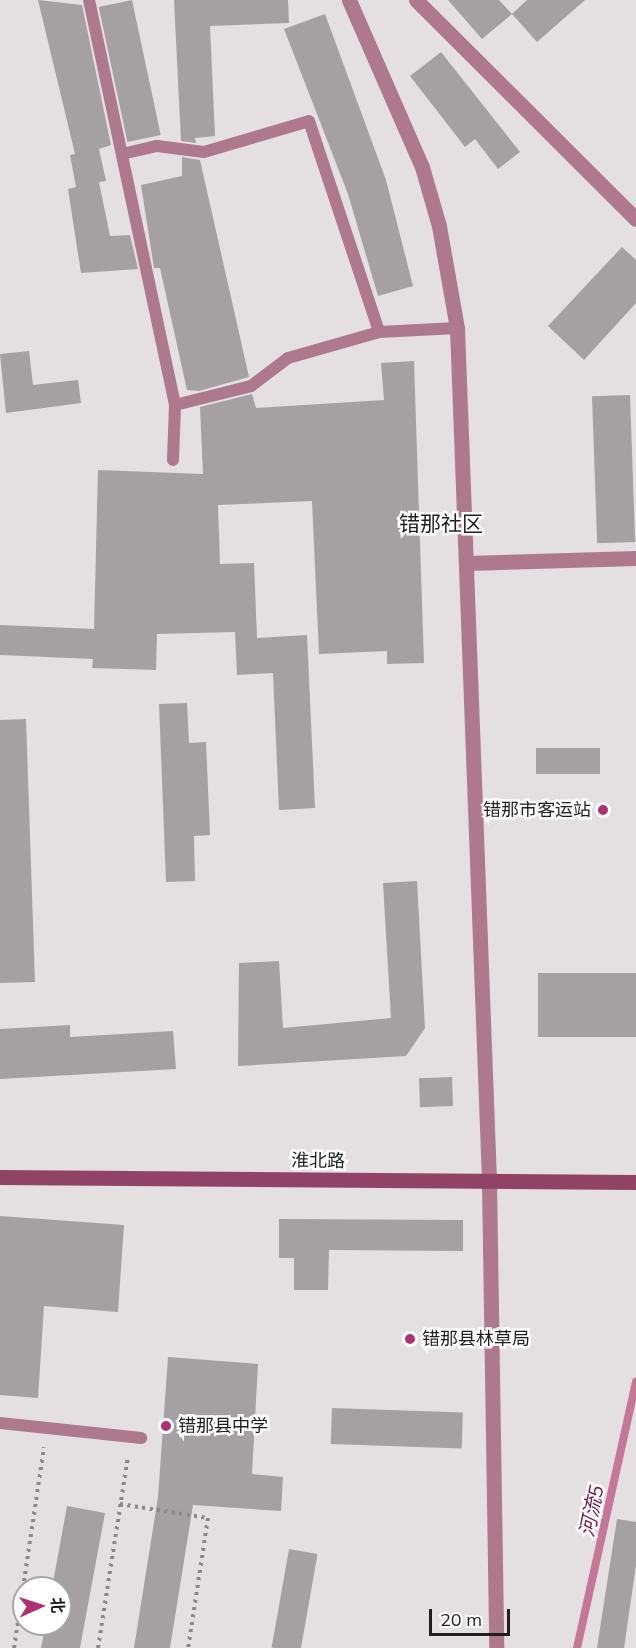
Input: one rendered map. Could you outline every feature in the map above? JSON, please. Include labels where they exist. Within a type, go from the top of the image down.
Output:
[{"type":"street","points":[[349,0],[422,167],[439,226],[457,328],[489,1182],[496,1648]]},
{"type":"street","points":[[416,0],[633,211]]},
{"type":"street","points":[[466,563],[636,558]]},
{"type":"street","name":"淮北路","points":[[0,1177],[636,1182]]},
{"type":"lane","points":[[89,0],[175,405],[173,460]]},
{"type":"lane","points":[[122,154],[157,146],[204,152],[309,121],[379,332]]},
{"type":"lane","points":[[175,405],[251,386],[288,358],[379,332],[457,328]]},
{"type":"lane","points":[[0,1423],[136,1438]]},
{"type":"path","points":[[14,1648],[47,1428]]},
{"type":"path","points":[[98,1648],[120,1504],[136,1438]]},
{"type":"path","points":[[120,1504],[208,1518],[188,1648]]},
{"type":"building","points":[[38,0],[82,5],[111,145],[99,149],[106,181],[99,182],[110,236],[130,235],[138,269],[81,273],[68,189],[76,187],[70,155],[75,154]]},
{"type":"building","points":[[132,0],[161,135],[127,142],[99,7]]},
{"type":"building","points":[[174,0],[288,0],[289,23],[210,26],[215,136],[195,138],[196,143],[181,141]]},
{"type":"building","points":[[448,0],[499,0],[512,14],[482,39]]},
{"type":"building","points":[[527,0],[585,0],[537,42],[512,14]]},
{"type":"building","points":[[325,14],[386,180],[413,286],[378,296],[348,194],[284,29]]},
{"type":"building","points":[[441,52],[520,152],[498,169],[475,139],[465,147],[410,76]]},
{"type":"building","points":[[182,157],[200,160],[249,377],[199,391],[187,390],[160,268],[154,268],[141,185],[182,176]]},
{"type":"building","points":[[622,247],[636,260],[636,303],[584,360],[548,326]]},
{"type":"building","points":[[29,351],[33,385],[78,380],[81,403],[6,413],[0,354]]},
{"type":"building","points":[[414,361],[424,663],[387,664],[387,651],[319,654],[312,501],[218,505],[220,564],[254,563],[257,638],[307,635],[315,808],[279,810],[273,673],[237,675],[235,632],[157,634],[156,670],[92,668],[93,659],[0,655],[0,625],[94,629],[98,470],[203,474],[200,407],[252,394],[256,408],[384,400],[381,363]]},
{"type":"building","points":[[630,395],[635,542],[597,543],[592,396]]},
{"type":"building","points":[[187,703],[189,743],[206,742],[210,835],[194,836],[195,881],[166,882],[159,704]]},
{"type":"building","points":[[26,719],[35,982],[0,983],[0,720]]},
{"type":"building","points":[[536,748],[600,748],[600,774],[536,774]]},
{"type":"building","points":[[417,881],[425,1028],[406,1056],[238,1066],[239,963],[279,961],[283,1028],[391,1018],[383,883]]},
{"type":"building","points":[[538,973],[636,973],[636,1037],[538,1037]]},
{"type":"building","points":[[70,1025],[70,1037],[173,1031],[176,1069],[0,1079],[0,1029]]},
{"type":"building","points":[[452,1077],[453,1106],[420,1107],[419,1078]]},
{"type":"building","points":[[0,1216],[124,1225],[118,1312],[44,1306],[38,1398],[0,1395]]},
{"type":"building","points":[[279,1219],[463,1220],[463,1251],[329,1250],[328,1290],[294,1290],[294,1258],[279,1258]]},
{"type":"building","points":[[168,1357],[258,1364],[252,1474],[283,1477],[281,1511],[193,1505],[170,1648],[134,1648],[158,1497]]},
{"type":"building","points":[[332,1408],[463,1413],[462,1449],[331,1444]]},
{"type":"building","points":[[67,1506],[105,1513],[80,1648],[41,1648],[44,1636],[72,1636],[72,1576],[54,1576]]},
{"type":"building","points":[[617,1519],[636,1522],[636,1565],[624,1648],[597,1648]]},
{"type":"building","points":[[289,1549],[318,1554],[301,1648],[272,1647]]},
{"type":"waterway","name":"河流5","points":[[577,1648],[636,1381]]},
{"type":"place","name":"错那市客运站","points":[[603,810]]},
{"type":"place","name":"错那县林草局","points":[[410,1339]]},
{"type":"place","name":"错那县中学","points":[[166,1426]]},
{"type":"district","name":"错那社区","points":[[441,523]]}]
